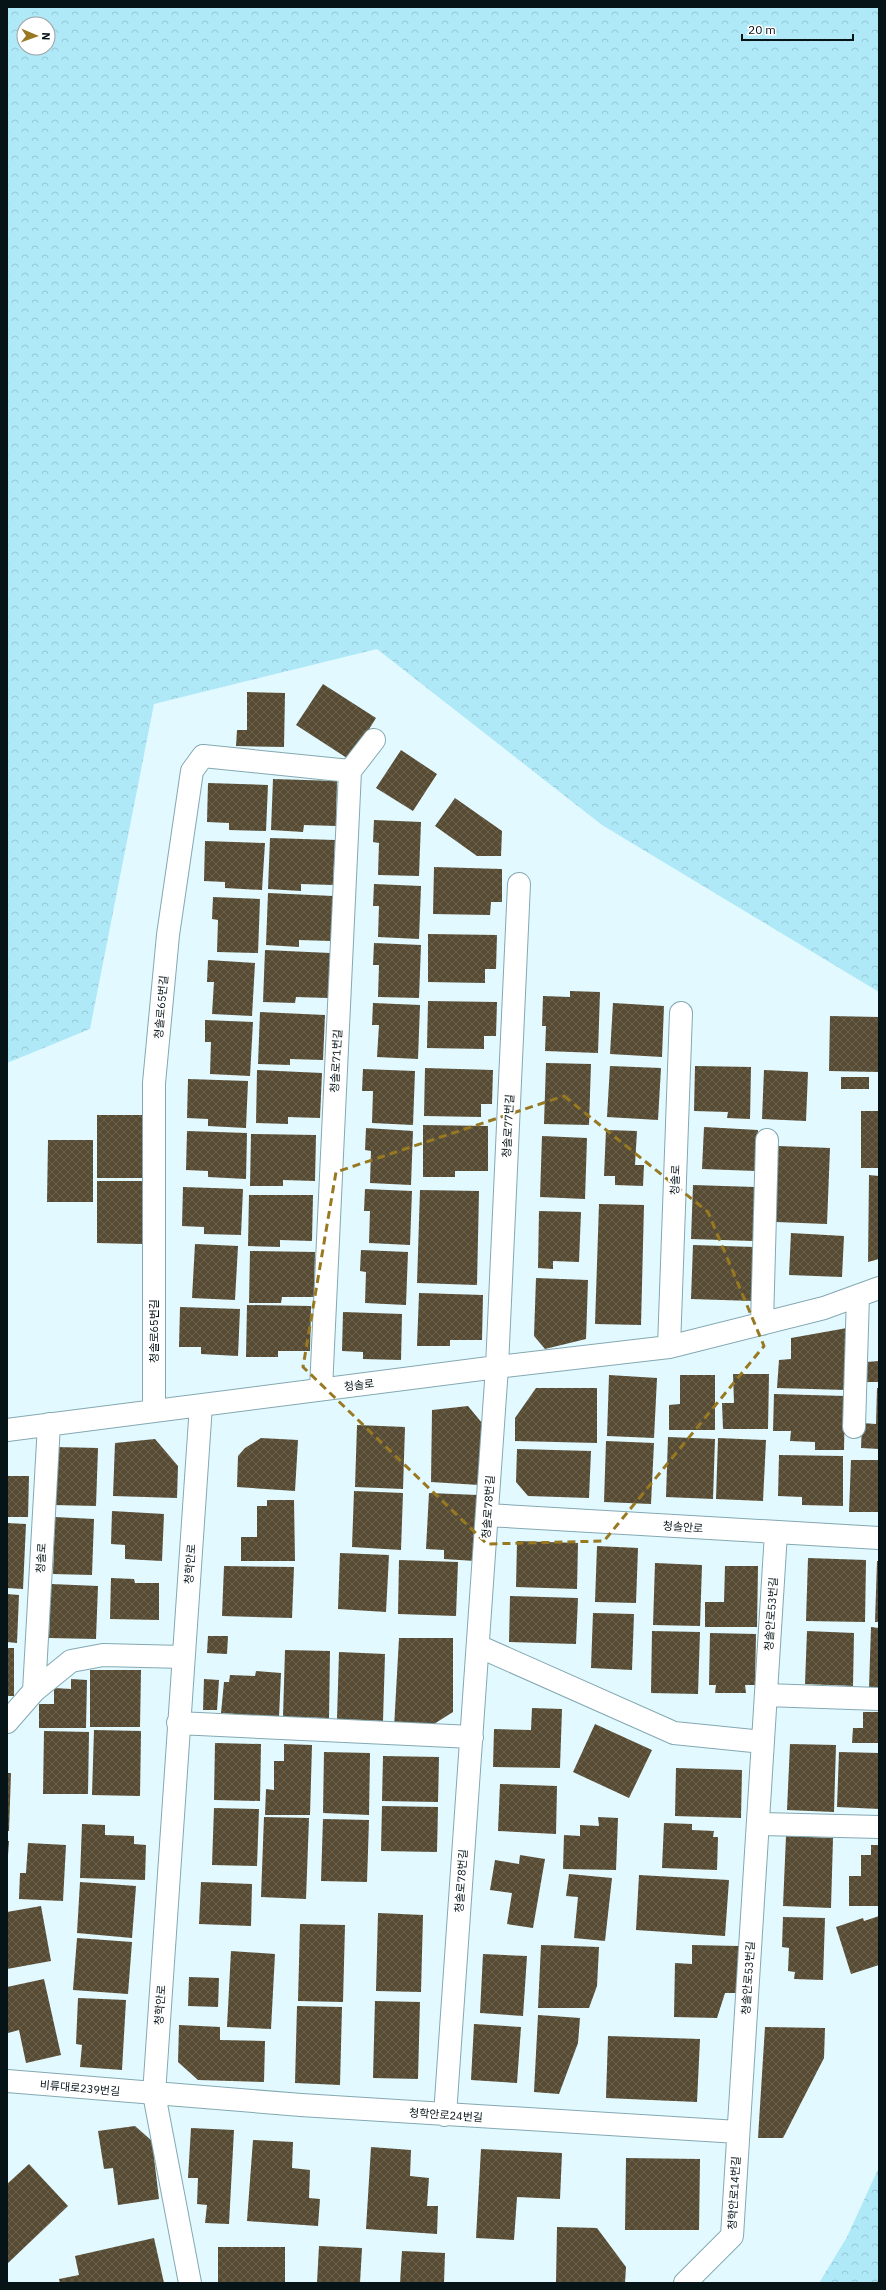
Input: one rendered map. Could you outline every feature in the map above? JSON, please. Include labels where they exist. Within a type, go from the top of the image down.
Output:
[{"type":"street","points":[[350,771],[374,740]]},
{"type":"street","name":"청솔로65번길","points":[[154,1411],[154,1083],[168,935],[192,771],[203,756],[350,771]]},
{"type":"street","name":"청솔로71번길","points":[[321,1389],[350,771]]},
{"type":"street","name":"청솔로77번길","points":[[497,1367],[519,884]]},
{"type":"street","name":"청솔로","points":[[669,1348],[681,1014]]},
{"type":"street","points":[[762,1324],[767,1140]]},
{"type":"street","name":"청솔로","points":[[7,1430],[497,1367],[669,1348],[824,1308],[879,1288]]},
{"type":"street","points":[[854,1427],[858,1296]]},
{"type":"street","name":"청솔로78번길","points":[[445,2115],[497,1367]]},
{"type":"street","name":"청학안로","points":[[190,2283],[154,2094],[178,1723],[201,1405]]},
{"type":"street","name":"청솔로","points":[[34,1691],[49,1424]]},
{"type":"street","name":"청솔안로","points":[[487,1515],[879,1538]]},
{"type":"street","name":"청솔안로53번길","points":[[738,2132],[776,1533]]},
{"type":"street","points":[[478,1646],[674,1733],[763,1742]]},
{"type":"street","points":[[7,1722],[34,1691],[71,1661],[102,1655],[183,1657]]},
{"type":"street","points":[[766,1695],[879,1699]]},
{"type":"street","points":[[178,1723],[472,1738]]},
{"type":"street","points":[[758,1824],[879,1827]]},
{"type":"street","name":"비류대로239번길","points":[[7,2082],[154,2094]]},
{"type":"street","name":"청학안로24번길","points":[[154,2094],[445,2115],[738,2132]]},
{"type":"street","name":"청학안로14번길","points":[[685,2283],[732,2236],[738,2132]]},
{"type":"highlighted area","points":[[564,1096],[708,1212],[764,1346],[604,1541],[487,1544],[303,1367],[336,1172]]},
{"type":"green space","points":[[7,7],[879,7],[879,992],[602,825],[377,649],[154,704],[90,1029],[7,1063]]},
{"type":"green space","points":[[879,2167],[879,2283],[819,2283],[847,2237]]},
{"type":"building","points":[[323,684],[376,718],[350,760],[296,725]]},
{"type":"building","points":[[247,692],[285,693],[284,747],[236,746],[237,730],[247,730]]},
{"type":"building","points":[[401,750],[437,774],[413,811],[376,788]]},
{"type":"building","points":[[273,779],[337,781],[336,826],[304,825],[303,832],[271,830]]},
{"type":"building","points":[[208,783],[268,785],[266,831],[229,830],[229,823],[207,822]]},
{"type":"building","points":[[455,798],[502,831],[501,856],[477,856],[435,826]]},
{"type":"building","points":[[374,820],[421,822],[419,876],[378,875],[379,843],[373,842]]},
{"type":"building","points":[[270,838],[335,840],[333,885],[301,884],[301,891],[268,889]]},
{"type":"building","points":[[205,841],[265,843],[262,890],[225,888],[225,882],[204,881]]},
{"type":"building","points":[[434,867],[502,869],[502,902],[491,902],[490,915],[433,914]]},
{"type":"building","points":[[374,884],[421,886],[419,939],[378,937],[379,906],[373,906]]},
{"type":"building","points":[[268,893],[333,896],[331,941],[299,940],[299,947],[266,945]]},
{"type":"building","points":[[213,897],[260,899],[258,953],[217,952],[218,920],[212,919]]},
{"type":"building","points":[[428,934],[497,935],[496,969],[485,969],[485,983],[428,982]]},
{"type":"building","points":[[374,943],[421,945],[419,998],[378,997],[379,965],[373,965]]},
{"type":"building","points":[[265,950],[330,953],[328,998],[296,997],[295,1003],[263,1002]]},
{"type":"building","points":[[208,960],[255,963],[252,1016],[212,1014],[214,982],[207,982]]},
{"type":"building","points":[[570,991],[600,992],[598,1053],[545,1051],[546,1026],[542,1026],[543,996],[570,997]]},
{"type":"building","points":[[428,1001],[497,1002],[496,1036],[484,1036],[484,1049],[427,1048]]},
{"type":"building","points":[[373,1003],[420,1005],[418,1059],[377,1057],[379,1025],[372,1025]]},
{"type":"building","points":[[613,1003],[664,1006],[662,1057],[610,1054]]},
{"type":"building","points":[[260,1012],[325,1015],[323,1060],[290,1059],[290,1065],[258,1064]]},
{"type":"building","points":[[830,1016],[879,1017],[879,1072],[829,1071]]},
{"type":"building","points":[[205,1020],[253,1022],[250,1076],[210,1074],[211,1042],[205,1042]]},
{"type":"building","points":[[546,1063],[591,1064],[589,1125],[544,1124]]},
{"type":"building","points":[[610,1066],[661,1068],[658,1120],[607,1117]]},
{"type":"building","points":[[695,1066],[751,1067],[750,1119],[727,1118],[728,1112],[694,1111]]},
{"type":"building","points":[[425,1068],[493,1070],[492,1104],[481,1104],[481,1117],[424,1116]]},
{"type":"building","points":[[363,1069],[415,1071],[413,1125],[372,1123],[373,1091],[362,1091]]},
{"type":"building","points":[[257,1070],[322,1073],[320,1118],[288,1117],[288,1124],[256,1123]]},
{"type":"building","points":[[764,1070],[808,1072],[806,1121],[762,1119]]},
{"type":"building","points":[[841,1077],[869,1077],[869,1089],[841,1089]]},
{"type":"building","points":[[188,1079],[248,1081],[246,1128],[208,1126],[208,1119],[187,1118]]},
{"type":"building","points":[[861,1111],[879,1111],[879,1168],[861,1168]]},
{"type":"building","points":[[97,1115],[142,1115],[142,1178],[97,1178]]},
{"type":"building","points":[[423,1125],[488,1126],[488,1171],[455,1171],[455,1177],[423,1177]]},
{"type":"building","points":[[704,1127],[758,1130],[756,1171],[702,1169]]},
{"type":"building","points":[[366,1128],[413,1131],[411,1185],[370,1183],[371,1151],[365,1150]]},
{"type":"building","points":[[606,1130],[637,1131],[635,1165],[644,1165],[643,1186],[615,1185],[615,1176],[604,1176]]},
{"type":"building","points":[[187,1131],[247,1133],[246,1179],[208,1177],[208,1171],[186,1170]]},
{"type":"building","points":[[251,1134],[316,1135],[315,1181],[283,1180],[283,1186],[250,1186]]},
{"type":"building","points":[[542,1136],[587,1138],[585,1199],[540,1197]]},
{"type":"building","points":[[48,1140],[93,1140],[93,1202],[47,1202]]},
{"type":"building","points":[[778,1146],[830,1148],[827,1224],[776,1222]]},
{"type":"building","points":[[869,1175],[879,1176],[879,1259],[868,1262]]},
{"type":"building","points":[[97,1181],[142,1181],[142,1244],[97,1243]]},
{"type":"building","points":[[693,1185],[755,1187],[753,1241],[691,1239]]},
{"type":"building","points":[[183,1187],[243,1189],[241,1235],[204,1234],[204,1227],[182,1226]]},
{"type":"building","points":[[365,1189],[412,1191],[410,1245],[369,1243],[370,1211],[364,1211]]},
{"type":"building","points":[[420,1190],[479,1191],[477,1285],[417,1283]]},
{"type":"building","points":[[249,1195],[313,1195],[312,1241],[280,1240],[280,1247],[248,1246]]},
{"type":"building","points":[[599,1204],[644,1205],[641,1325],[595,1324]]},
{"type":"building","points":[[539,1211],[581,1212],[579,1262],[553,1261],[553,1269],[538,1268]]},
{"type":"building","points":[[791,1233],[844,1236],[842,1277],[789,1275]]},
{"type":"building","points":[[195,1244],[238,1246],[235,1300],[192,1298]]},
{"type":"building","points":[[693,1245],[755,1247],[753,1301],[691,1299]]},
{"type":"building","points":[[361,1250],[408,1252],[406,1305],[365,1303],[366,1272],[360,1271]]},
{"type":"building","points":[[250,1251],[315,1252],[314,1297],[282,1297],[281,1303],[249,1303]]},
{"type":"building","points":[[536,1278],[588,1280],[586,1339],[545,1349],[534,1336]]},
{"type":"building","points":[[419,1293],[483,1295],[482,1340],[450,1340],[450,1346],[417,1346]]},
{"type":"building","points":[[247,1305],[311,1306],[310,1351],[278,1351],[278,1357],[246,1357]]},
{"type":"building","points":[[180,1307],[240,1309],[238,1356],[201,1354],[201,1347],[179,1347]]},
{"type":"building","points":[[343,1312],[402,1314],[401,1360],[363,1359],[363,1352],[342,1351]]},
{"type":"building","points":[[847,1328],[846,1390],[777,1388],[779,1360],[791,1359],[791,1338]]},
{"type":"building","points":[[879,1361],[879,1382],[867,1382],[866,1362]]},
{"type":"building","points":[[733,1374],[769,1374],[768,1429],[723,1429],[722,1403],[734,1403]]},
{"type":"building","points":[[609,1375],[657,1378],[654,1438],[607,1436]]},
{"type":"building","points":[[680,1375],[715,1375],[715,1430],[669,1430],[669,1405],[680,1404]]},
{"type":"building","points":[[536,1388],[597,1388],[597,1443],[515,1441],[515,1418]]},
{"type":"building","points":[[877,1388],[879,1388],[879,1449],[861,1448],[862,1423],[876,1424]]},
{"type":"building","points":[[774,1394],[845,1396],[844,1450],[815,1450],[815,1442],[790,1441],[791,1431],[773,1431]]},
{"type":"building","points":[[468,1406],[482,1423],[479,1485],[431,1482],[432,1410]]},
{"type":"building","points":[[357,1425],[405,1427],[403,1489],[355,1487]]},
{"type":"building","points":[[668,1437],[715,1439],[713,1499],[666,1497]]},
{"type":"building","points":[[261,1438],[298,1440],[295,1491],[237,1487],[238,1456],[245,1448]]},
{"type":"building","points":[[718,1438],[766,1440],[763,1501],[716,1499]]},
{"type":"building","points":[[155,1439],[178,1466],[177,1498],[113,1496],[115,1443]]},
{"type":"building","points":[[606,1441],[654,1443],[651,1504],[604,1502]]},
{"type":"building","points":[[55,1447],[98,1448],[96,1506],[53,1505]]},
{"type":"building","points":[[517,1449],[591,1451],[589,1498],[528,1496],[516,1482]]},
{"type":"building","points":[[779,1455],[843,1456],[843,1506],[802,1505],[802,1497],[778,1496]]},
{"type":"building","points":[[851,1460],[879,1460],[879,1512],[849,1512]]},
{"type":"building","points":[[7,1476],[29,1476],[28,1517],[7,1517]]},
{"type":"building","points":[[354,1491],[403,1493],[401,1550],[352,1547]]},
{"type":"building","points":[[429,1493],[478,1495],[475,1561],[444,1559],[444,1550],[426,1549]]},
{"type":"building","points":[[267,1500],[294,1500],[295,1561],[241,1561],[241,1537],[257,1537],[257,1506],[267,1506]]},
{"type":"building","points":[[112,1511],[164,1514],[162,1561],[125,1559],[125,1545],[111,1544]]},
{"type":"building","points":[[55,1517],[94,1519],[92,1575],[53,1574]]},
{"type":"building","points":[[7,1523],[26,1524],[23,1589],[7,1588]]},
{"type":"building","points":[[517,1541],[578,1543],[577,1589],[516,1587]]},
{"type":"building","points":[[597,1546],[638,1548],[636,1603],[595,1602]]},
{"type":"building","points":[[340,1553],[389,1555],[386,1612],[338,1609]]},
{"type":"building","points":[[808,1558],[866,1560],[865,1622],[806,1621]]},
{"type":"building","points":[[399,1560],[458,1562],[456,1616],[398,1614]]},
{"type":"building","points":[[877,1561],[879,1561],[879,1622],[875,1622]]},
{"type":"building","points":[[655,1563],[702,1565],[700,1626],[653,1625]]},
{"type":"building","points":[[224,1566],[294,1567],[292,1618],[222,1616]]},
{"type":"building","points":[[725,1566],[758,1566],[757,1627],[705,1627],[705,1602],[724,1602]]},
{"type":"building","points":[[111,1578],[134,1579],[135,1583],[159,1583],[159,1620],[110,1619]]},
{"type":"building","points":[[51,1584],[98,1586],[96,1639],[49,1638]]},
{"type":"building","points":[[7,1594],[19,1595],[17,1643],[7,1642]]},
{"type":"building","points":[[510,1596],[578,1598],[576,1644],[509,1642]]},
{"type":"building","points":[[593,1613],[634,1614],[632,1670],[591,1668]]},
{"type":"building","points":[[871,1627],[879,1628],[879,1688],[869,1688]]},
{"type":"building","points":[[652,1631],[700,1632],[698,1694],[651,1693]]},
{"type":"building","points":[[807,1631],[854,1633],[853,1686],[805,1684]]},
{"type":"building","points":[[710,1633],[756,1634],[755,1685],[745,1685],[746,1693],[715,1693],[716,1685],[709,1685]]},
{"type":"building","points":[[208,1636],[228,1636],[227,1654],[207,1653]]},
{"type":"building","points":[[399,1638],[453,1638],[453,1712],[426,1729],[394,1728]]},
{"type":"building","points":[[7,1648],[14,1648],[14,1696],[7,1696]]},
{"type":"building","points":[[285,1650],[330,1651],[329,1718],[283,1717]]},
{"type":"building","points":[[339,1652],[385,1654],[383,1721],[337,1719]]},
{"type":"building","points":[[90,1670],[141,1670],[140,1727],[90,1727]]},
{"type":"building","points":[[256,1671],[281,1673],[279,1717],[221,1713],[224,1682],[229,1682],[230,1675],[255,1676]]},
{"type":"building","points":[[71,1679],[87,1680],[86,1728],[39,1728],[39,1704],[54,1704],[54,1688],[71,1689]]},
{"type":"building","points":[[204,1679],[219,1680],[217,1710],[203,1710]]},
{"type":"building","points":[[532,1708],[562,1709],[560,1768],[493,1767],[494,1729],[531,1730]]},
{"type":"building","points":[[863,1712],[879,1712],[879,1743],[852,1743],[853,1728],[863,1728]]},
{"type":"building","points":[[595,1724],[652,1750],[629,1798],[573,1772]]},
{"type":"building","points":[[94,1730],[141,1731],[140,1796],[92,1795]]},
{"type":"building","points":[[44,1731],[89,1732],[88,1794],[43,1794]]},
{"type":"building","points":[[215,1743],[261,1744],[260,1801],[214,1800]]},
{"type":"building","points":[[284,1744],[312,1745],[310,1815],[265,1815],[266,1789],[274,1790],[274,1761],[284,1761]]},
{"type":"building","points":[[790,1744],[836,1745],[834,1812],[787,1810]]},
{"type":"building","points":[[324,1752],[370,1753],[369,1815],[323,1813]]},
{"type":"building","points":[[839,1752],[879,1753],[879,1809],[837,1807]]},
{"type":"building","points":[[383,1756],[439,1757],[438,1802],[382,1801]]},
{"type":"building","points":[[676,1768],[742,1770],[741,1818],[675,1816]]},
{"type":"building","points":[[7,1773],[11,1773],[9,1831],[7,1831]]},
{"type":"building","points":[[500,1784],[557,1786],[556,1834],[498,1831]]},
{"type":"building","points":[[382,1806],[438,1807],[437,1852],[381,1851]]},
{"type":"building","points":[[214,1808],[259,1809],[257,1866],[212,1865]]},
{"type":"building","points":[[264,1817],[309,1818],[306,1899],[261,1897]]},
{"type":"building","points":[[598,1817],[618,1818],[616,1870],[563,1869],[564,1835],[580,1836],[580,1825],[599,1826]]},
{"type":"building","points":[[323,1819],[369,1820],[367,1882],[321,1881]]},
{"type":"building","points":[[664,1823],[692,1824],[692,1830],[714,1831],[713,1837],[718,1837],[717,1870],[662,1868]]},
{"type":"building","points":[[82,1824],[105,1825],[105,1835],[134,1836],[134,1844],[146,1845],[145,1880],[80,1878]]},
{"type":"building","points":[[786,1836],[833,1838],[831,1908],[783,1906]]},
{"type":"building","points":[[7,1841],[9,1841],[8,1855],[7,1855]]},
{"type":"building","points":[[28,1843],[66,1845],[63,1901],[19,1899],[20,1873],[26,1873]]},
{"type":"building","points":[[871,1845],[879,1845],[879,1906],[849,1906],[849,1876],[861,1876],[861,1855],[871,1855]]},
{"type":"building","points":[[520,1855],[545,1859],[533,1928],[507,1924],[512,1893],[490,1890],[495,1860],[519,1864]]},
{"type":"building","points":[[569,1874],[612,1878],[605,1941],[574,1938],[578,1897],[566,1896]]},
{"type":"building","points":[[639,1875],[729,1880],[725,1936],[636,1930]]},
{"type":"building","points":[[80,1882],[136,1886],[132,1938],[77,1933]]},
{"type":"building","points":[[201,1882],[252,1884],[251,1926],[199,1924]]},
{"type":"building","points":[[41,1906],[51,1961],[7,1969],[7,1912]]},
{"type":"building","points":[[378,1913],[423,1915],[421,1992],[376,1991]]},
{"type":"building","points":[[879,1916],[879,1965],[851,1974],[836,1927],[863,1918],[864,1921]]},
{"type":"building","points":[[783,1917],[825,1918],[823,1980],[794,1979],[795,1972],[788,1971],[789,1948],[782,1947]]},
{"type":"building","points":[[300,1924],[345,1925],[343,2002],[298,2001]]},
{"type":"building","points":[[77,1938],[132,1942],[128,1994],[73,1990]]},
{"type":"building","points":[[541,1945],[599,1947],[597,1986],[589,2008],[538,2008]]},
{"type":"building","points":[[692,1945],[739,1946],[738,1993],[725,1993],[717,2018],[674,2017],[675,1963],[692,1964]]},
{"type":"building","points":[[231,1951],[275,1954],[271,2029],[227,2027]]},
{"type":"building","points":[[483,1954],[527,1956],[523,2016],[480,2013]]},
{"type":"building","points":[[189,1977],[219,1978],[218,2007],[188,2006]]},
{"type":"building","points":[[44,1979],[61,2055],[26,2063],[19,2030],[8,2033],[7,1987]]},
{"type":"building","points":[[78,1998],[126,2000],[122,2070],[80,2067],[82,2045],[76,2044]]},
{"type":"building","points":[[375,2001],[420,2002],[418,2079],[373,2078]]},
{"type":"building","points":[[297,2006],[342,2007],[340,2085],[295,2083]]},
{"type":"building","points":[[538,2015],[580,2018],[578,2043],[559,2094],[534,2092]]},
{"type":"building","points":[[474,2024],[521,2027],[517,2083],[471,2080]]},
{"type":"building","points":[[179,2025],[220,2027],[220,2040],[265,2041],[264,2082],[198,2080],[178,2062]]},
{"type":"building","points":[[765,2027],[825,2028],[824,2058],[783,2138],[758,2138]]},
{"type":"building","points":[[608,2036],[700,2039],[697,2102],[606,2098]]},
{"type":"building","points":[[135,2126],[152,2141],[159,2199],[118,2205],[113,2168],[104,2169],[98,2131]]},
{"type":"building","points":[[191,2128],[234,2130],[229,2224],[205,2223],[207,2205],[197,2204],[198,2178],[188,2178]]},
{"type":"building","points":[[253,2140],[293,2142],[292,2168],[310,2170],[309,2198],[320,2199],[318,2226],[247,2221]]},
{"type":"building","points":[[371,2147],[411,2150],[410,2176],[429,2178],[427,2206],[438,2206],[437,2234],[366,2229]]},
{"type":"building","points":[[481,2149],[562,2153],[560,2199],[517,2197],[514,2240],[476,2238]]},
{"type":"building","points":[[626,2158],[700,2159],[699,2230],[625,2230]]},
{"type":"building","points":[[29,2164],[68,2206],[7,2264],[7,2184]]},
{"type":"building","points":[[557,2227],[597,2228],[626,2267],[625,2283],[556,2283]]},
{"type":"building","points":[[154,2238],[164,2283],[60,2283],[59,2279],[79,2275],[75,2256]]},
{"type":"building","points":[[319,2246],[362,2248],[360,2283],[317,2283]]},
{"type":"building","points":[[218,2247],[285,2247],[285,2283],[218,2283]]},
{"type":"building","points":[[402,2251],[445,2253],[444,2283],[400,2283]]}]
